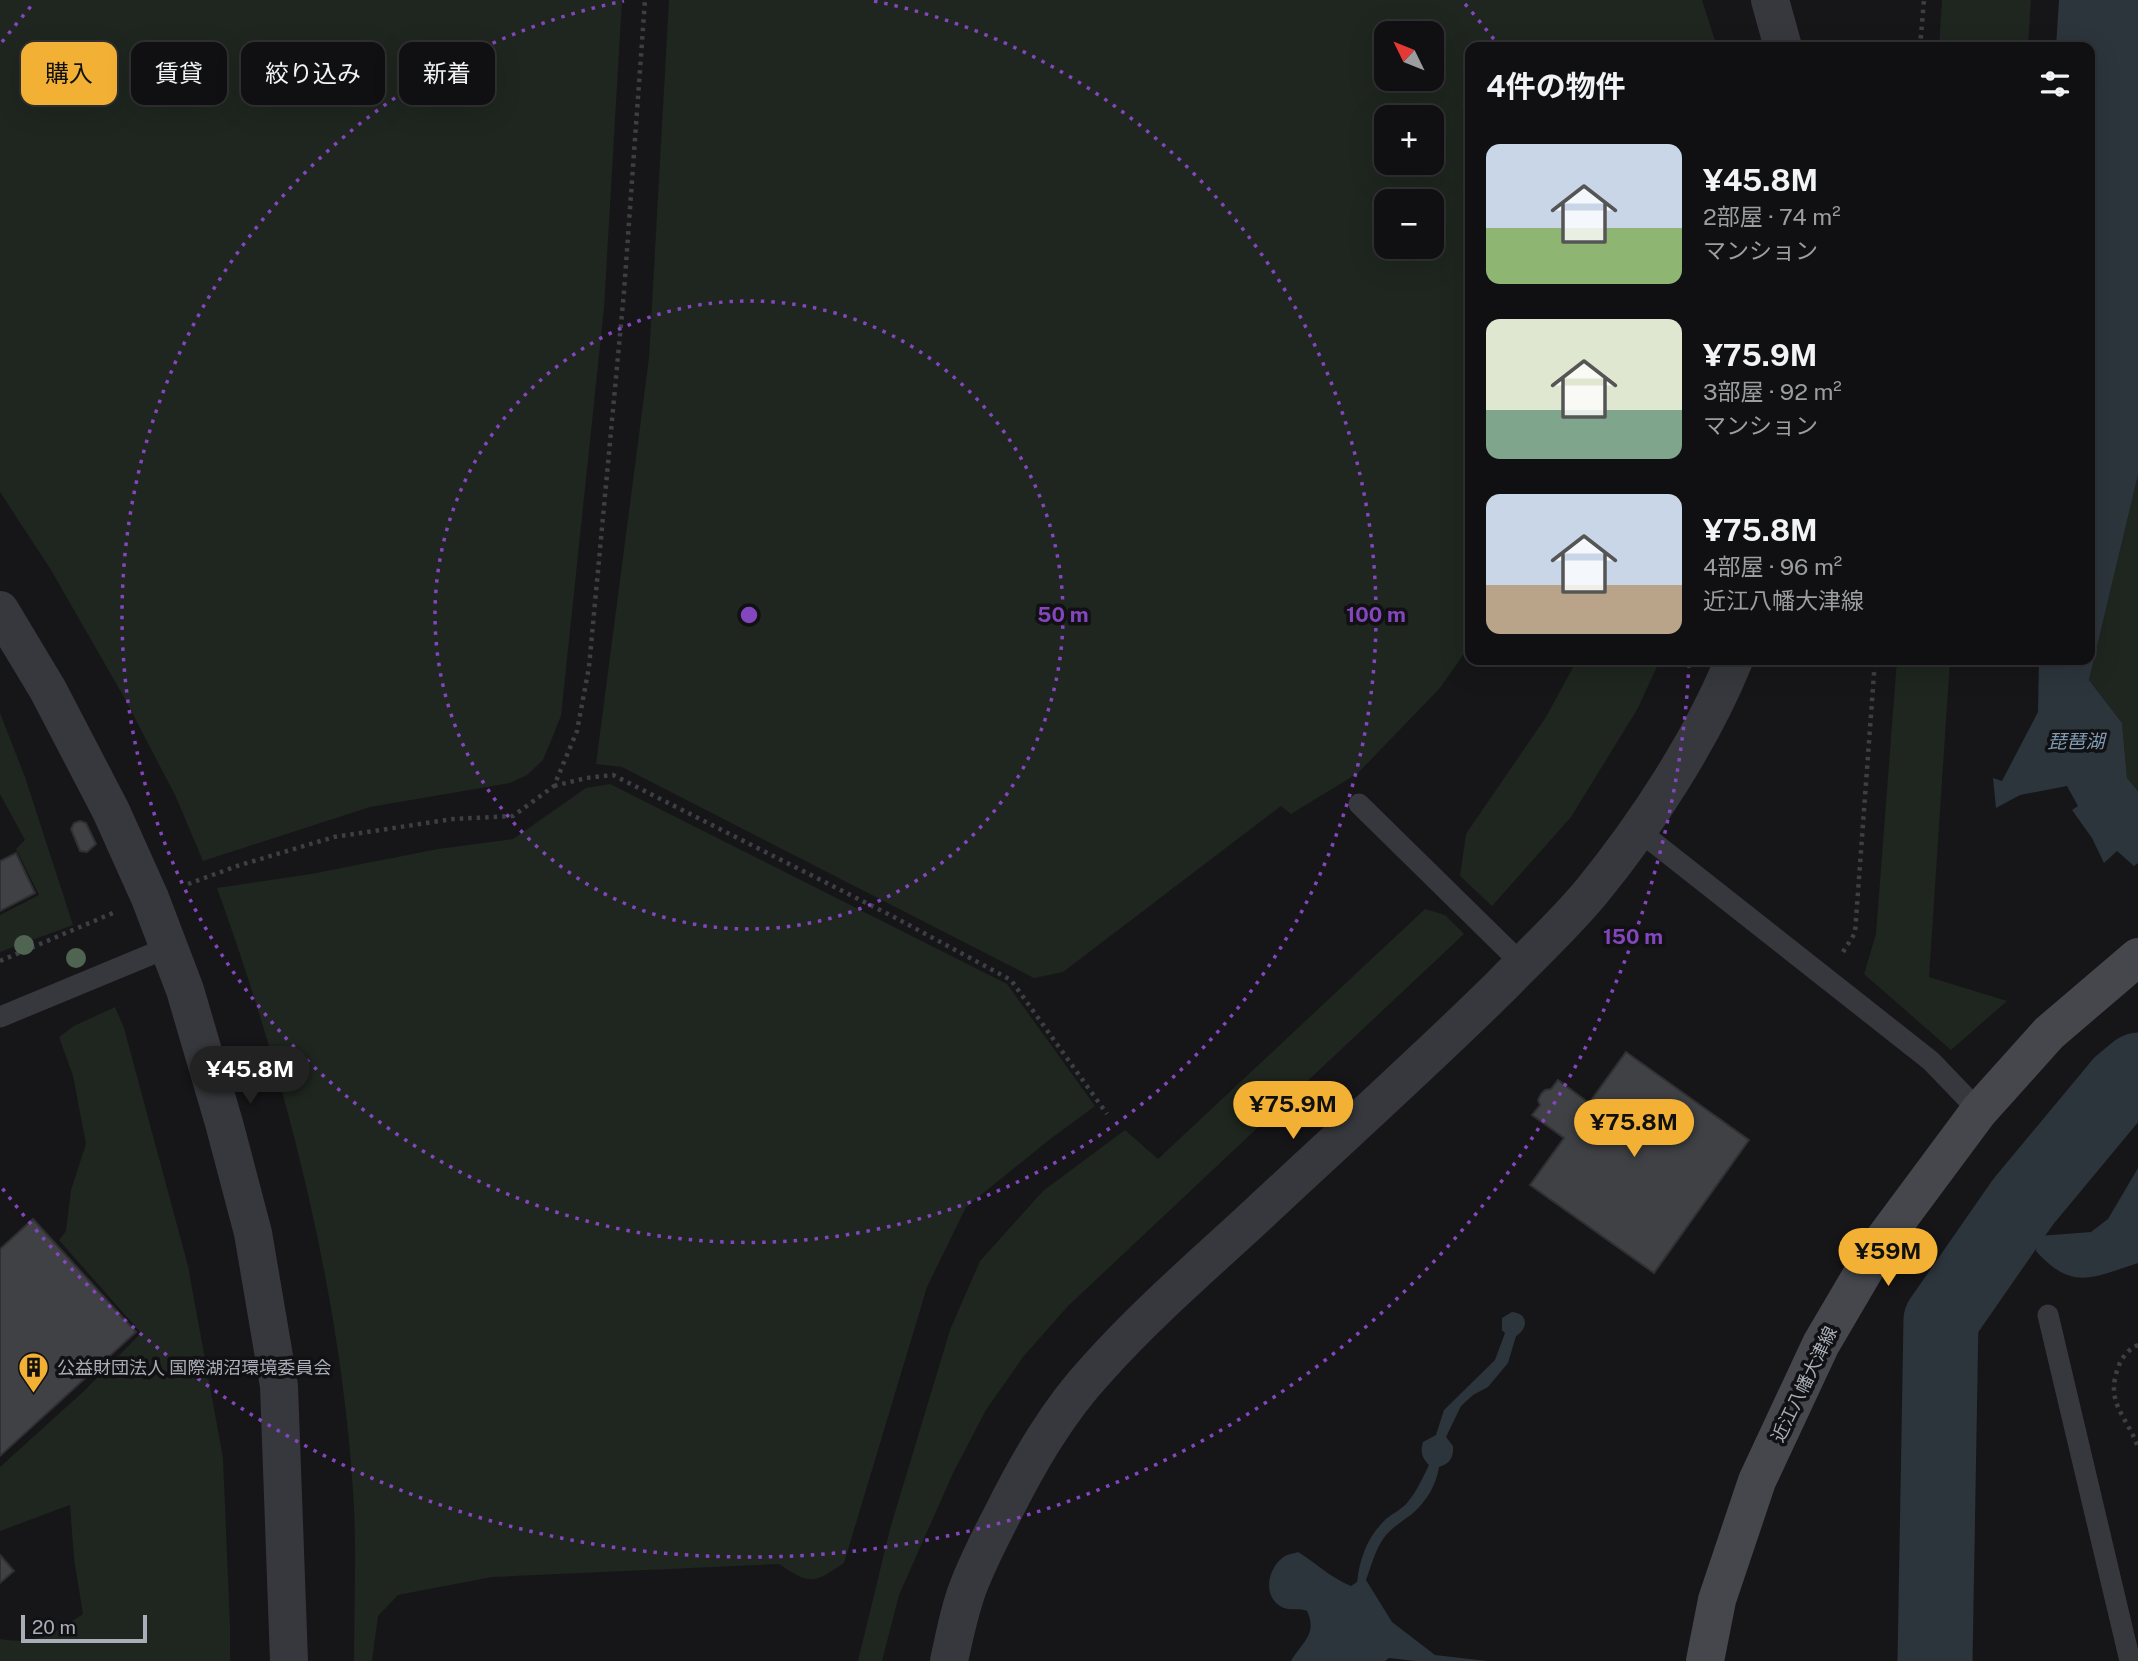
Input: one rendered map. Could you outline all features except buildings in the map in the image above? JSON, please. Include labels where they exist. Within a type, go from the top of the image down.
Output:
[{"type":"main road","name":"近江八幡大津線","points":[[1705,1661],[1717,1600],[1757,1481],[1821,1344],[1878,1247],[1979,1111],[2049,1033],[2138,957]]},
{"type":"street","points":[[1770,0],[1782,42]]},
{"type":"street","points":[[0,610],[10,649],[48,690],[111,811],[150,898],[185,990],[220,1110],[253,1233],[279,1386],[289,1661]]},
{"type":"street","points":[[949,1661],[971,1580],[996,1526],[1055,1421],[1095,1370],[1141,1323],[1453,1033],[1592,892],[1638,830],[1696,740],[1732,665]]},
{"type":"lane","points":[[1359,804],[1522,964]]},
{"type":"lane","points":[[1638,830],[1931,1062],[1979,1111]]},
{"type":"lane","points":[[0,1017],[169,947]]},
{"type":"lane","points":[[2048,1315],[2130,1661]]},
{"type":"path","points":[[554,786],[578,731],[589,667],[624,292],[645,0]]},
{"type":"path","points":[[1920,42],[1924,0]]},
{"type":"path","points":[[1827,979],[1855,933],[1875,665]]},
{"type":"path","points":[[178,888],[237,866],[334,837],[453,819],[513,816],[554,786],[613,775],[882,911],[1011,980],[1107,1114]]},
{"type":"path","points":[[0,961],[118,911]]},
{"type":"path","points":[[2138,1345],[2122,1359],[2116,1373],[2113,1392],[2138,1447]]},
{"type":"shaded area","points":[[0,0],[622,0],[604,308],[561,716],[543,760],[527,775],[510,783],[370,807],[203,861],[176,797],[125,699],[51,570],[0,492]]},
{"type":"shaded area","points":[[669,0],[1702,0],[1715,42],[1465,42],[1465,652],[1440,688],[1358,773],[1291,814],[1281,806],[1063,972],[1034,978],[622,767],[596,764],[649,358]]},
{"type":"shaded area","points":[[1942,0],[2031,0],[2028,42],[1939,42]]},
{"type":"shaded area","points":[[2138,475],[2138,791],[2127,778],[2122,723],[2089,680],[2093,665],[2095,665],[2095,655]]},
{"type":"shaded area","points":[[1574,665],[1658,665],[1638,708],[1571,817],[1492,906],[1460,876],[1466,834],[1546,717]]},
{"type":"shaded area","points":[[1897,665],[1950,665],[1929,977],[2007,1001],[1951,1050],[1864,974],[1876,934]]},
{"type":"shaded area","points":[[0,713],[25,777],[73,925],[0,952],[0,915],[39,895],[16,849],[25,840],[0,794]]},
{"type":"shaded area","points":[[610,784],[1007,984],[1095,1106],[966,1207],[927,1287],[844,1563],[825,1575],[812,1579],[798,1576],[779,1564],[492,1577],[398,1595],[378,1616],[372,1661],[354,1661],[353,1491],[336,1338],[306,1185],[287,1109],[266,1034],[217,888],[311,874],[438,849],[513,839],[586,788]]},
{"type":"shaded area","points":[[1425,909],[1445,915],[1464,934],[1068,1306],[1023,1357],[986,1410],[954,1471],[899,1595],[882,1661],[858,1661],[890,1529],[950,1330],[980,1261],[1043,1191],[1125,1130],[1158,1159]]},
{"type":"shaded area","points":[[115,1007],[124,1028],[188,1266],[223,1458],[230,1661],[0,1661],[0,1639],[35,1639],[63,1627],[83,1614],[74,1559],[70,1505],[0,1531],[0,1467],[84,1391],[141,1333],[59,1240],[66,1231],[71,1190],[86,1144],[73,1076],[59,1037],[74,1026]]},
{"type":"water","name":"琵琶湖","points":[[2059,0],[2138,0],[2138,475],[2095,655],[2095,42],[2056,42]]},
{"type":"water","name":"琵琶湖","points":[[2039,665],[2093,665],[2089,680],[2122,723],[2127,778],[2138,791],[2138,863],[2134,866],[2117,851],[2104,863],[2092,838],[2072,810],[2078,806],[2067,786],[2020,795],[1996,808],[1993,778],[2002,781],[2038,712]]},
{"type":"water","points":[[2138,1168],[2138,1263],[2083,1278],[2061,1272],[2036,1251],[2039,1236],[2091,1232],[2108,1219]]},
{"type":"water","points":[[1512,1312],[1524,1318],[1525,1325],[1516,1336],[1508,1363],[1488,1387],[1461,1406],[1446,1437],[1453,1446],[1450,1460],[1439,1467],[1433,1487],[1422,1504],[1382,1540],[1366,1580],[1392,1622],[1435,1655],[1487,1661],[1415,1661],[1389,1658],[1385,1661],[1291,1661],[1310,1632],[1310,1619],[1307,1611],[1283,1608],[1274,1601],[1269,1587],[1276,1565],[1287,1555],[1298,1552],[1344,1583],[1351,1586],[1357,1582],[1362,1556],[1369,1541],[1386,1519],[1407,1503],[1429,1465],[1422,1455],[1423,1442],[1436,1435],[1444,1410],[1495,1360],[1505,1333],[1502,1330],[1502,1318]]},
{"type":"waterway","points":[[1935,1661],[1941,1320],[2023,1202],[2121,1084],[2138,1070]]},
{"type":"place","name":"公益財団法人 国際湖沼環境委員会","points":[[34,1394]]}]
